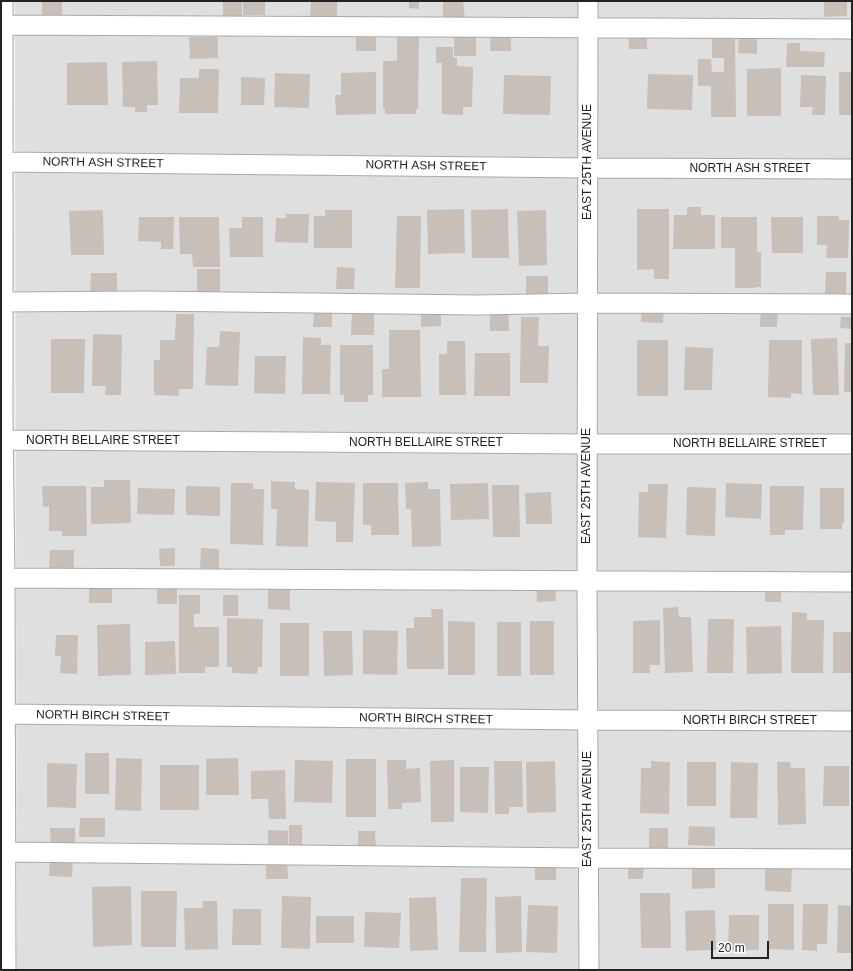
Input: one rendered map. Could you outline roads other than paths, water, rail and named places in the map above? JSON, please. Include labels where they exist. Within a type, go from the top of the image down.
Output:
[{"type":"street","points":[[3,1],[2,440],[6,970]]},
{"type":"street","name":"EAST 25TH AVENUE","points":[[588,1],[587,581],[589,970]]},
{"type":"street","points":[[2,25],[852,29]]},
{"type":"street","name":"NORTH ASH STREET","points":[[2,162],[852,169]]},
{"type":"street","points":[[2,302],[154,301],[478,305],[588,303],[852,304]]},
{"type":"street","name":"NORTH BELLAIRE STREET","points":[[2,440],[588,444],[852,444]]},
{"type":"street","points":[[3,578],[852,582]]},
{"type":"street","name":"NORTH BIRCH STREET","points":[[3,714],[852,721]]},
{"type":"street","points":[[4,852],[852,859]]}]
